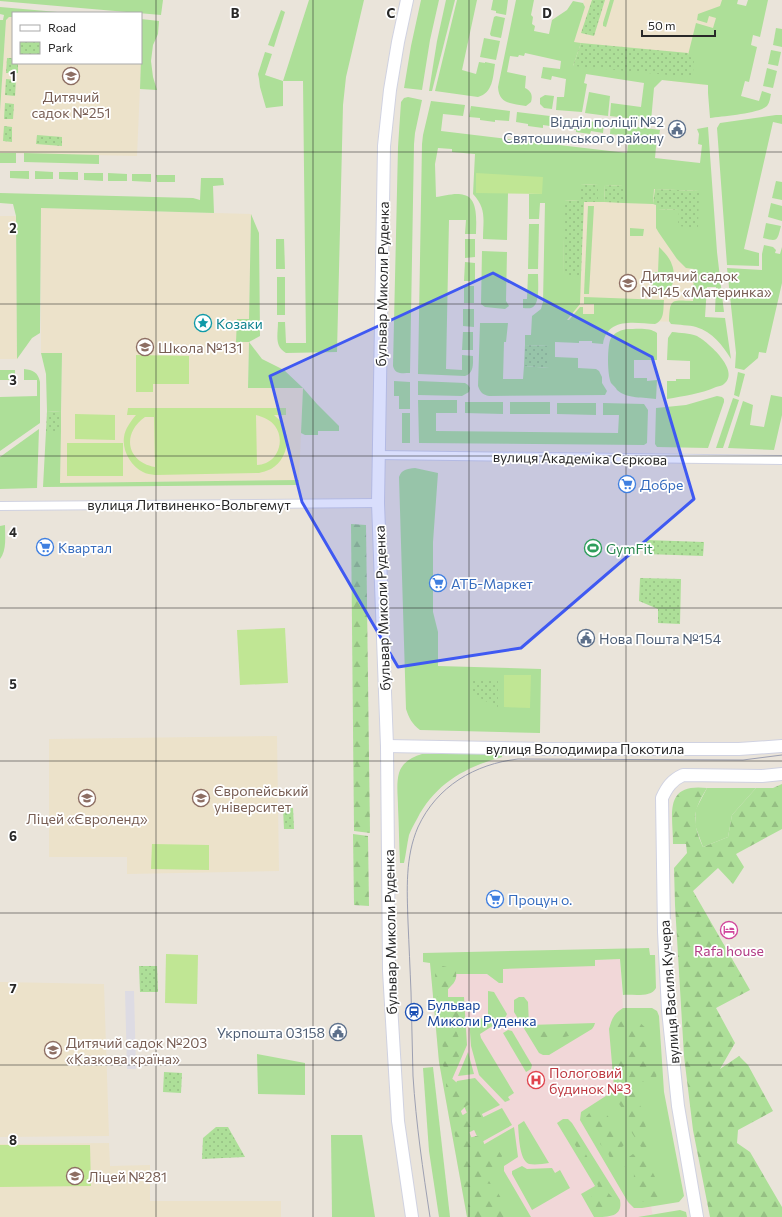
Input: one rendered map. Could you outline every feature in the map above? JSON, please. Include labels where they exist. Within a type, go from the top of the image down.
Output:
[{"type":"street","name":"бульвар Миколи Руденка","points":[[407,0],[390,90],[384,146],[378,503],[387,746],[389,971],[398,1121],[412,1217]]},
{"type":"street","name":"вулиця Академіка Сєркова","points":[[378,455],[782,460]]},
{"type":"street","name":"вулиця Литвиненко-Вольгемут","points":[[0,506],[378,503]]},
{"type":"street","name":"вулиця Володимира Покотила","points":[[387,746],[545,749],[739,749],[782,746]]},
{"type":"street","name":"вулиця Володимира Покотила","points":[[683,775],[762,776],[782,774]]},
{"type":"street","name":"вулиця Василя Кучера","points":[[683,775],[669,784],[662,798],[665,950],[667,998],[678,1106],[697,1217]]},
{"type":"highlighted area","points":[[493,273],[652,357],[694,499],[521,648],[398,667],[302,502],[270,376]]},
{"type":"shaded area","points":[[584,0],[728,0],[704,85],[565,68],[585,7],[583,3]]},
{"type":"shaded area","name":"Дитячий садок №251","points":[[9,17],[12,17],[12,64],[141,64],[137,156],[0,153],[0,111],[6,20]]},
{"type":"shaded area","name":"Дитячий садок №145 «Материнка»","points":[[561,179],[701,186],[698,322],[554,320]]},
{"type":"shaded area","name":"Школа №131","points":[[41,208],[251,214],[249,319],[236,341],[249,342],[248,388],[303,388],[299,480],[60,483],[62,353],[41,353]]},
{"type":"shaded area","points":[[0,216],[16,216],[17,359],[0,359]]},
{"type":"shaded area","name":"Європейський університет","points":[[277,736],[279,871],[127,874],[127,857],[49,857],[49,739]]},
{"type":"shaded area","name":"Пологовий будинок №3","points":[[620,959],[631,1098],[653,1217],[467,1217],[439,1062],[430,962]]},
{"type":"shaded area","name":"Дитячий садок №203 «Казкова країна»","points":[[0,982],[104,984],[109,1136],[0,1137]]},
{"type":"shaded area","points":[[125,991],[134,991],[136,1069],[127,1069]]},
{"type":"shaded area","name":"Ліцей №281","points":[[109,1143],[110,1166],[150,1165],[150,1201],[281,1201],[281,1217],[0,1217],[0,1144]]},
{"type":"green space","points":[[163,0],[161,15],[142,13],[142,12],[0,1]]},
{"type":"green space","points":[[309,0],[364,0],[346,77],[343,105],[337,352],[286,353],[278,344],[278,322],[285,322],[286,343],[306,343],[303,81],[283,81]]},
{"type":"green space","points":[[421,0],[439,0],[430,40],[422,90],[404,88]]},
{"type":"green space","points":[[446,0],[455,0],[432,91],[429,91],[437,41]]},
{"type":"green space","points":[[457,0],[477,0],[462,70],[476,74],[479,62],[495,64],[493,79],[487,92],[478,97],[435,91]]},
{"type":"green space","points":[[493,0],[508,0],[506,15],[496,13],[496,11],[491,10]]},
{"type":"green space","points":[[516,0],[534,0],[531,15],[533,17],[532,24],[535,26],[534,31],[549,34],[552,20],[567,10],[573,1],[583,3],[585,7],[574,42],[581,43],[573,66],[688,55],[696,23],[713,28],[716,18],[709,16],[707,23],[697,20],[698,14],[720,6],[722,0],[738,0],[737,4],[746,6],[748,0],[768,0],[760,37],[753,35],[751,45],[757,47],[749,82],[745,81],[741,96],[759,101],[762,91],[771,94],[769,103],[767,106],[756,111],[710,118],[708,85],[662,80],[654,88],[651,121],[610,116],[611,103],[641,107],[644,83],[586,74],[584,83],[587,84],[582,112],[556,110],[557,97],[564,97],[566,79],[552,76],[551,80],[541,78],[543,67],[560,69],[561,61],[525,53],[524,56],[510,56],[507,72],[526,76],[525,88],[529,90],[531,94],[531,102],[526,106],[507,102],[501,97],[498,87]]},
{"type":"green space","points":[[592,0],[605,0],[594,36],[581,33]]},
{"type":"green space","points":[[610,0],[614,0],[606,27],[603,26],[603,23]]},
{"type":"green space","points":[[0,7],[58,12],[12,12],[12,17],[9,17],[6,20],[0,111],[0,20],[3,20],[4,15],[0,14]]},
{"type":"green space","points":[[281,10],[285,12],[274,47],[268,45]]},
{"type":"green space","points":[[494,17],[505,18],[501,38],[491,36],[490,34]]},
{"type":"green space","points":[[142,19],[159,21],[158,34],[153,45],[151,61],[153,77],[157,90],[140,89],[142,64]]},
{"type":"green space","points":[[776,28],[782,29],[782,47],[773,45]]},
{"type":"green space","points":[[484,38],[500,41],[496,60],[480,57]]},
{"type":"green space","points":[[581,43],[688,53],[688,55],[694,60],[693,73],[690,77],[573,66]]},
{"type":"green space","points":[[771,50],[781,52],[778,66],[768,64]]},
{"type":"green space","points":[[265,52],[272,54],[265,75],[283,81],[283,106],[266,108],[258,74]]},
{"type":"green space","points":[[7,58],[12,58],[12,64],[18,64],[18,73],[6,73]]},
{"type":"green space","points":[[767,68],[777,71],[773,88],[763,86]]},
{"type":"green space","points":[[6,79],[16,80],[15,96],[5,95]]},
{"type":"green space","points":[[589,92],[610,96],[608,116],[585,113]]},
{"type":"green space","points":[[545,95],[554,96],[552,109],[544,108],[540,104],[540,98]]},
{"type":"green space","points":[[408,97],[422,100],[414,144],[410,373],[402,373],[397,372],[393,366],[398,147],[401,102],[404,98]]},
{"type":"green space","points":[[431,101],[465,105],[463,116],[443,114],[441,131],[627,153],[629,136],[610,134],[611,123],[660,130],[659,136],[657,136],[655,158],[700,163],[702,145],[698,144],[699,134],[697,129],[708,127],[717,252],[724,312],[715,312],[716,287],[707,287],[705,317],[725,318],[731,359],[720,344],[707,332],[693,326],[671,324],[669,321],[670,308],[673,302],[680,300],[693,301],[694,269],[686,268],[677,259],[659,233],[656,228],[656,209],[679,210],[699,191],[654,189],[653,204],[623,203],[623,186],[605,185],[604,202],[598,202],[598,185],[581,184],[580,201],[565,200],[563,275],[581,275],[580,304],[567,320],[569,320],[580,307],[583,307],[583,314],[594,314],[594,304],[584,304],[584,297],[664,300],[662,317],[655,324],[631,323],[616,326],[610,329],[603,344],[592,343],[592,341],[579,341],[579,343],[555,342],[555,357],[578,358],[578,368],[596,369],[599,371],[602,377],[602,383],[607,391],[605,395],[489,396],[483,394],[478,386],[480,323],[508,323],[506,342],[504,342],[503,379],[523,379],[524,366],[549,368],[549,346],[525,345],[525,335],[531,335],[532,316],[541,309],[543,302],[545,203],[540,203],[539,219],[529,219],[529,194],[542,194],[542,177],[476,193],[508,193],[507,240],[483,239],[484,220],[482,210],[473,194],[475,154],[452,152],[452,149],[438,148],[435,164],[436,197],[450,194],[464,195],[469,197],[472,201],[476,212],[476,234],[465,234],[466,220],[449,220],[446,369],[462,370],[462,355],[473,356],[473,365],[470,373],[465,376],[418,374],[422,144]]},
{"type":"green space","points":[[5,103],[14,104],[13,119],[4,119]]},
{"type":"green space","points":[[471,106],[510,111],[509,121],[495,120],[495,122],[469,117]]},
{"type":"green space","points":[[517,112],[558,117],[557,127],[543,125],[543,128],[528,126],[528,124],[516,122]]},
{"type":"green space","points":[[782,115],[782,124],[773,122],[744,249],[759,253],[759,266],[727,265],[717,128],[720,123]]},
{"type":"green space","points":[[564,118],[604,123],[603,133],[591,131],[590,134],[563,128]]},
{"type":"green space","points":[[4,126],[12,127],[12,142],[3,141]]},
{"type":"green space","points":[[37,135],[62,137],[62,146],[36,144]]},
{"type":"green space","points":[[0,153],[16,153],[16,163],[0,163]]},
{"type":"green space","points":[[24,153],[99,155],[99,164],[24,162]]},
{"type":"green space","points":[[10,171],[29,171],[29,179],[10,178]]},
{"type":"green space","points":[[35,171],[53,172],[53,179],[35,179]]},
{"type":"green space","points":[[59,172],[78,172],[78,180],[59,179]]},
{"type":"green space","points":[[84,173],[103,173],[103,181],[84,180]]},
{"type":"green space","points":[[108,173],[127,174],[127,181],[108,181]]},
{"type":"green space","points":[[476,173],[543,177],[542,194],[476,193]]},
{"type":"green space","points":[[132,174],[151,174],[151,182],[132,181]]},
{"type":"green space","points":[[156,175],[175,175],[175,182],[157,182]]},
{"type":"green space","points":[[201,178],[223,178],[224,185],[213,186],[214,213],[41,208],[40,333],[32,338],[17,359],[16,216],[13,204],[0,203],[0,193],[193,198],[200,200]]},
{"type":"green space","points":[[776,181],[782,182],[782,200],[772,198]]},
{"type":"green space","points":[[580,184],[598,185],[598,202],[584,202],[581,275],[563,275],[564,200],[580,201]]},
{"type":"green space","points":[[605,185],[623,186],[623,203],[604,202]]},
{"type":"green space","points":[[655,189],[699,191],[698,228],[678,226],[679,210],[656,209],[656,205],[653,204]]},
{"type":"green space","points":[[771,203],[782,206],[782,221],[768,217]]},
{"type":"green space","points":[[588,206],[594,206],[589,294],[584,294]]},
{"type":"green space","points":[[251,214],[259,233],[260,336],[249,342],[236,342],[237,319],[249,319]]},
{"type":"green space","points":[[766,223],[781,226],[779,235],[776,239],[772,240],[763,238]]},
{"type":"green space","points":[[529,224],[539,224],[538,269],[528,269]]},
{"type":"green space","points":[[630,228],[644,229],[643,236],[630,236]]},
{"type":"green space","points":[[276,239],[284,239],[285,269],[276,269]]},
{"type":"green space","points":[[465,239],[475,239],[475,257],[465,258]]},
{"type":"green space","points":[[764,245],[773,247],[776,250],[775,253],[780,254],[782,247],[782,283],[766,353],[759,352],[758,358],[744,370],[735,368],[736,353],[727,268],[762,270],[762,254]]},
{"type":"green space","points":[[659,247],[667,255],[671,262],[674,278],[669,290],[661,294],[652,294],[653,272],[658,272]]},
{"type":"green space","points":[[482,251],[507,252],[506,301],[509,306],[505,309],[485,307],[481,304]]},
{"type":"green space","points":[[465,262],[475,263],[475,281],[464,281]]},
{"type":"green space","points":[[528,274],[538,274],[538,297],[533,307],[523,308],[523,299],[527,299]]},
{"type":"green space","points":[[277,277],[285,277],[285,315],[277,315]]},
{"type":"green space","points":[[464,286],[474,286],[474,303],[464,303]]},
{"type":"green space","points":[[463,309],[474,309],[474,327],[463,326]]},
{"type":"green space","points":[[627,329],[647,329],[657,333],[657,360],[634,360],[634,378],[647,378],[647,381],[657,380],[656,399],[626,395],[617,390],[611,383],[608,367],[608,353],[611,338],[616,333]]},
{"type":"green space","points":[[463,332],[473,332],[473,350],[462,350]]},
{"type":"green space","points":[[672,332],[697,336],[715,350],[726,365],[728,372],[728,378],[724,384],[698,393],[667,399],[667,381],[676,381],[676,379],[690,379],[690,361],[667,360],[668,338]]},
{"type":"green space","points":[[249,342],[262,359],[284,370],[303,388],[248,388]]},
{"type":"green space","points":[[525,345],[549,346],[549,368],[524,366]]},
{"type":"green space","points":[[41,353],[62,353],[61,412],[47,411],[46,374]]},
{"type":"green space","points":[[136,355],[189,356],[189,384],[153,384],[153,392],[136,392]]},
{"type":"green space","points":[[24,369],[35,372],[40,382],[40,423],[0,451],[0,397],[37,396],[37,380],[24,380]]},
{"type":"green space","points":[[0,370],[15,370],[15,380],[0,380]]},
{"type":"green space","points":[[738,372],[745,374],[739,397],[734,395]]},
{"type":"green space","points":[[394,381],[410,382],[410,409],[399,409],[399,396],[394,396]]},
{"type":"green space","points":[[418,381],[465,383],[470,388],[469,392],[462,396],[418,395]]},
{"type":"green space","points":[[303,388],[339,426],[339,431],[318,431],[318,435],[305,435],[301,433]]},
{"type":"green space","points":[[771,395],[782,397],[782,415],[774,450],[728,448],[743,401],[753,405],[750,425],[764,427]]},
{"type":"green space","points":[[717,396],[722,397],[724,402],[708,448],[657,447],[655,444],[656,408],[686,405]]},
{"type":"green space","points":[[733,398],[739,400],[723,448],[716,448]]},
{"type":"green space","points":[[418,400],[457,400],[457,413],[436,413],[436,431],[618,433],[619,415],[603,415],[603,403],[644,404],[648,410],[647,443],[644,445],[419,443]]},
{"type":"green space","points":[[465,402],[503,402],[503,414],[465,413]]},
{"type":"green space","points":[[510,402],[550,402],[550,414],[510,414]]},
{"type":"green space","points":[[557,403],[596,403],[596,415],[557,414]]},
{"type":"green space","points":[[128,408],[286,408],[286,415],[274,415],[284,428],[287,441],[286,448],[281,460],[276,465],[269,470],[259,473],[147,474],[131,462],[124,448],[125,434],[128,425],[136,415],[127,415]],"holes":[[[256,415],[267,419],[273,424],[278,431],[280,441],[275,456],[271,460],[260,465],[257,465]],[[145,417],[154,417],[155,467],[138,459],[130,446],[132,431]]]},
{"type":"green space","points":[[47,411],[61,412],[61,431],[46,431]]},
{"type":"green space","points":[[402,413],[410,413],[410,443],[402,443]]},
{"type":"green space","points":[[75,414],[115,415],[115,440],[75,439]]},
{"type":"green space","points":[[39,429],[37,488],[0,489],[0,457]]},
{"type":"green space","points":[[46,431],[61,431],[60,483],[299,480],[298,485],[43,487]]},
{"type":"green space","points":[[67,443],[123,443],[123,476],[67,476]]},
{"type":"green space","points":[[415,468],[438,473],[433,542],[433,612],[438,632],[438,666],[541,669],[540,733],[420,730],[410,718],[406,709],[399,477],[403,471]]},
{"type":"green space","points":[[351,524],[366,525],[370,833],[354,831]]},
{"type":"green space","points":[[5,525],[5,547],[0,559],[0,526]]},
{"type":"green space","points":[[646,540],[704,542],[703,556],[646,554]]},
{"type":"green space","points":[[640,578],[681,579],[680,624],[658,623],[658,609],[639,601]]},
{"type":"green space","points":[[285,628],[288,683],[240,685],[237,630]]},
{"type":"green space","points":[[504,675],[531,675],[530,708],[504,707]]},
{"type":"green space","points":[[472,679],[498,680],[498,708],[473,694]]},
{"type":"green space","points":[[422,754],[502,754],[502,757],[488,761],[464,772],[452,779],[433,796],[424,807],[409,835],[404,863],[400,863],[397,790],[398,777],[400,769],[405,763]]},
{"type":"green space","points":[[782,784],[782,829],[736,854],[744,867],[733,884],[718,868],[693,891],[750,990],[716,1008],[735,1043],[720,1069],[739,1056],[748,1065],[773,1111],[738,1130],[737,1143],[750,1152],[782,1207],[782,1217],[710,1217],[693,1130],[684,1056],[674,868],[687,853],[686,844],[673,844],[672,812],[677,796],[683,790],[707,788],[698,804],[695,817],[695,824],[703,847],[728,837],[732,815],[756,788],[773,788]]},
{"type":"green space","points":[[707,788],[756,788],[732,815],[728,837],[703,847],[695,825],[696,809]]},
{"type":"green space","points":[[283,808],[293,808],[294,829],[284,829]]},
{"type":"green space","points":[[353,834],[368,836],[369,906],[354,905]]},
{"type":"green space","points":[[152,844],[209,845],[209,870],[151,869]]},
{"type":"green space","points":[[649,948],[650,955],[655,955],[656,988],[650,993],[641,995],[623,995],[620,959],[595,960],[595,966],[503,969],[503,983],[499,983],[487,974],[448,974],[448,997],[464,997],[467,1045],[450,1084],[476,1149],[514,1127],[518,1157],[504,1166],[504,1171],[531,1217],[467,1217],[439,1062],[430,963],[423,962],[423,953]]},
{"type":"green space","points":[[166,954],[198,955],[197,1004],[165,1003]]},
{"type":"green space","points":[[139,966],[157,966],[158,992],[140,992]]},
{"type":"green space","points":[[443,966],[455,969],[455,981],[443,996],[446,1003],[452,1002],[461,1018],[456,1030],[462,1047],[456,1065],[451,1070],[445,1071],[443,1065],[444,1052],[441,1040],[445,1035],[440,1024],[435,975],[437,969]]},
{"type":"green space","points":[[488,991],[494,992],[507,1014],[505,1018],[480,1034],[514,1093],[508,1097],[510,1100],[505,1102],[479,1075],[471,1046],[469,1019],[488,1018]]},
{"type":"green space","points":[[519,997],[524,997],[528,1002],[529,1025],[595,1023],[594,1026],[592,1029],[549,1055],[543,1055],[539,1053],[514,1012],[514,1000]]},
{"type":"green space","points":[[623,1008],[652,1008],[657,1011],[659,1016],[664,1092],[684,1196],[679,1202],[634,1208],[628,1202],[580,1120],[581,1112],[612,1092],[614,1087],[609,1029],[617,1012]]},
{"type":"green space","points":[[626,1016],[638,1021],[648,1030],[650,1034],[647,1053],[657,1070],[656,1079],[652,1082],[639,1082],[633,1088],[642,1110],[649,1141],[649,1165],[661,1189],[660,1197],[657,1201],[644,1202],[637,1198],[634,1189],[634,1171],[626,1171],[624,1167],[626,1159],[633,1154],[639,1159],[641,1147],[632,1133],[629,1120],[618,1102],[622,1080],[629,1077],[631,1073],[619,1069],[618,1061],[630,1055],[633,1047],[627,1036],[614,1033],[614,1029]]},
{"type":"green space","points":[[571,1029],[573,1033],[569,1036],[553,1040],[548,1048],[543,1050],[533,1035],[534,1030],[538,1032]]},
{"type":"green space","points":[[508,1030],[512,1031],[532,1065],[531,1069],[526,1072],[503,1033]]},
{"type":"green space","points":[[468,1052],[474,1074],[458,1076]]},
{"type":"green space","points":[[257,1054],[305,1063],[305,1095],[258,1094]]},
{"type":"green space","points":[[433,1067],[450,1217],[439,1217],[429,1151],[423,1068]]},
{"type":"green space","points":[[164,1072],[182,1073],[181,1093],[163,1092]]},
{"type":"green space","points":[[451,1078],[471,1103],[461,1111],[461,1114],[463,1115],[471,1110],[478,1109],[483,1117],[484,1121],[481,1130],[474,1130],[468,1133],[469,1138],[476,1136],[482,1138],[485,1146],[481,1153],[497,1148],[502,1156],[497,1164],[483,1172],[483,1176],[491,1176],[495,1178],[496,1182],[490,1184],[484,1183],[482,1188],[488,1192],[498,1193],[508,1210],[508,1217],[469,1217],[468,1206],[470,1198],[464,1187],[462,1174],[463,1161],[451,1120],[451,1108],[446,1091],[446,1084]]},
{"type":"green space","points":[[475,1078],[500,1105],[470,1120],[455,1085],[457,1081]]},
{"type":"green space","points":[[502,1108],[512,1125],[480,1143],[471,1123]]},
{"type":"green space","points":[[591,1111],[604,1111],[627,1138],[627,1142],[621,1148],[612,1164],[607,1150],[600,1144],[600,1135],[585,1126],[585,1118]]},
{"type":"green space","points":[[563,1119],[568,1119],[572,1123],[620,1200],[619,1210],[614,1215],[594,1217],[581,1194],[595,1186],[557,1123]]},
{"type":"green space","points":[[524,1121],[549,1163],[529,1164],[523,1158],[520,1147],[518,1125]]},
{"type":"green space","points":[[216,1127],[228,1127],[245,1157],[202,1159],[203,1138]]},
{"type":"green space","points":[[571,1132],[582,1147],[604,1188],[613,1198],[615,1203],[606,1213],[601,1213],[592,1203],[591,1195],[594,1194],[598,1186],[594,1176],[569,1135]]},
{"type":"green space","points":[[331,1135],[362,1135],[375,1217],[332,1217]]},
{"type":"green space","points":[[0,1145],[90,1145],[91,1186],[0,1187]]},
{"type":"green space","points":[[522,1166],[527,1169],[552,1168],[555,1173],[560,1170],[570,1188],[532,1210],[512,1174],[512,1171]]},
{"type":"green space","points":[[680,1210],[686,1212],[687,1217],[638,1217]]},
{"type":"tram line","points":[[430,1217],[422,1165],[414,1094],[407,886],[409,862],[414,838],[426,813],[447,789],[472,772],[487,766],[518,759],[743,760],[782,755]]},
{"type":"place","name":"Дитячий садок №251","points":[[71,76]]},
{"type":"place","name":"Відділ поліції №2 Святошинського району","points":[[677,129]]},
{"type":"place","name":"Дитячий садок №145 «Материнка»","points":[[628,283]]},
{"type":"place","name":"Козаки","points":[[203,323]]},
{"type":"place","name":"Школа №131","points":[[145,347]]},
{"type":"place","name":"Добре","points":[[627,484]]},
{"type":"place","name":"Квартал","points":[[45,547]]},
{"type":"place","name":"GymFit","points":[[593,548]]},
{"type":"place","name":"АТБ-Маркет","points":[[438,583]]},
{"type":"place","name":"Нова Пошта №154","points":[[586,638]]},
{"type":"place","name":"Ліцей «Євроленд»","points":[[87,798]]},
{"type":"place","name":"Європейський університет","points":[[201,798]]},
{"type":"place","name":"Процун о.","points":[[495,899]]},
{"type":"place","name":"Rafa house","points":[[729,930]]},
{"type":"place","name":"Бульвар Миколи Руденка","points":[[414,1012]]},
{"type":"place","name":"Укрпошта 03158","points":[[338,1032]]},
{"type":"place","name":"Дитячий садок №203 «Казкова країна»","points":[[53,1050]]},
{"type":"place","name":"Пологовий будинок №3","points":[[536,1080]]},
{"type":"place","name":"Ліцей №281","points":[[75,1176]]}]
